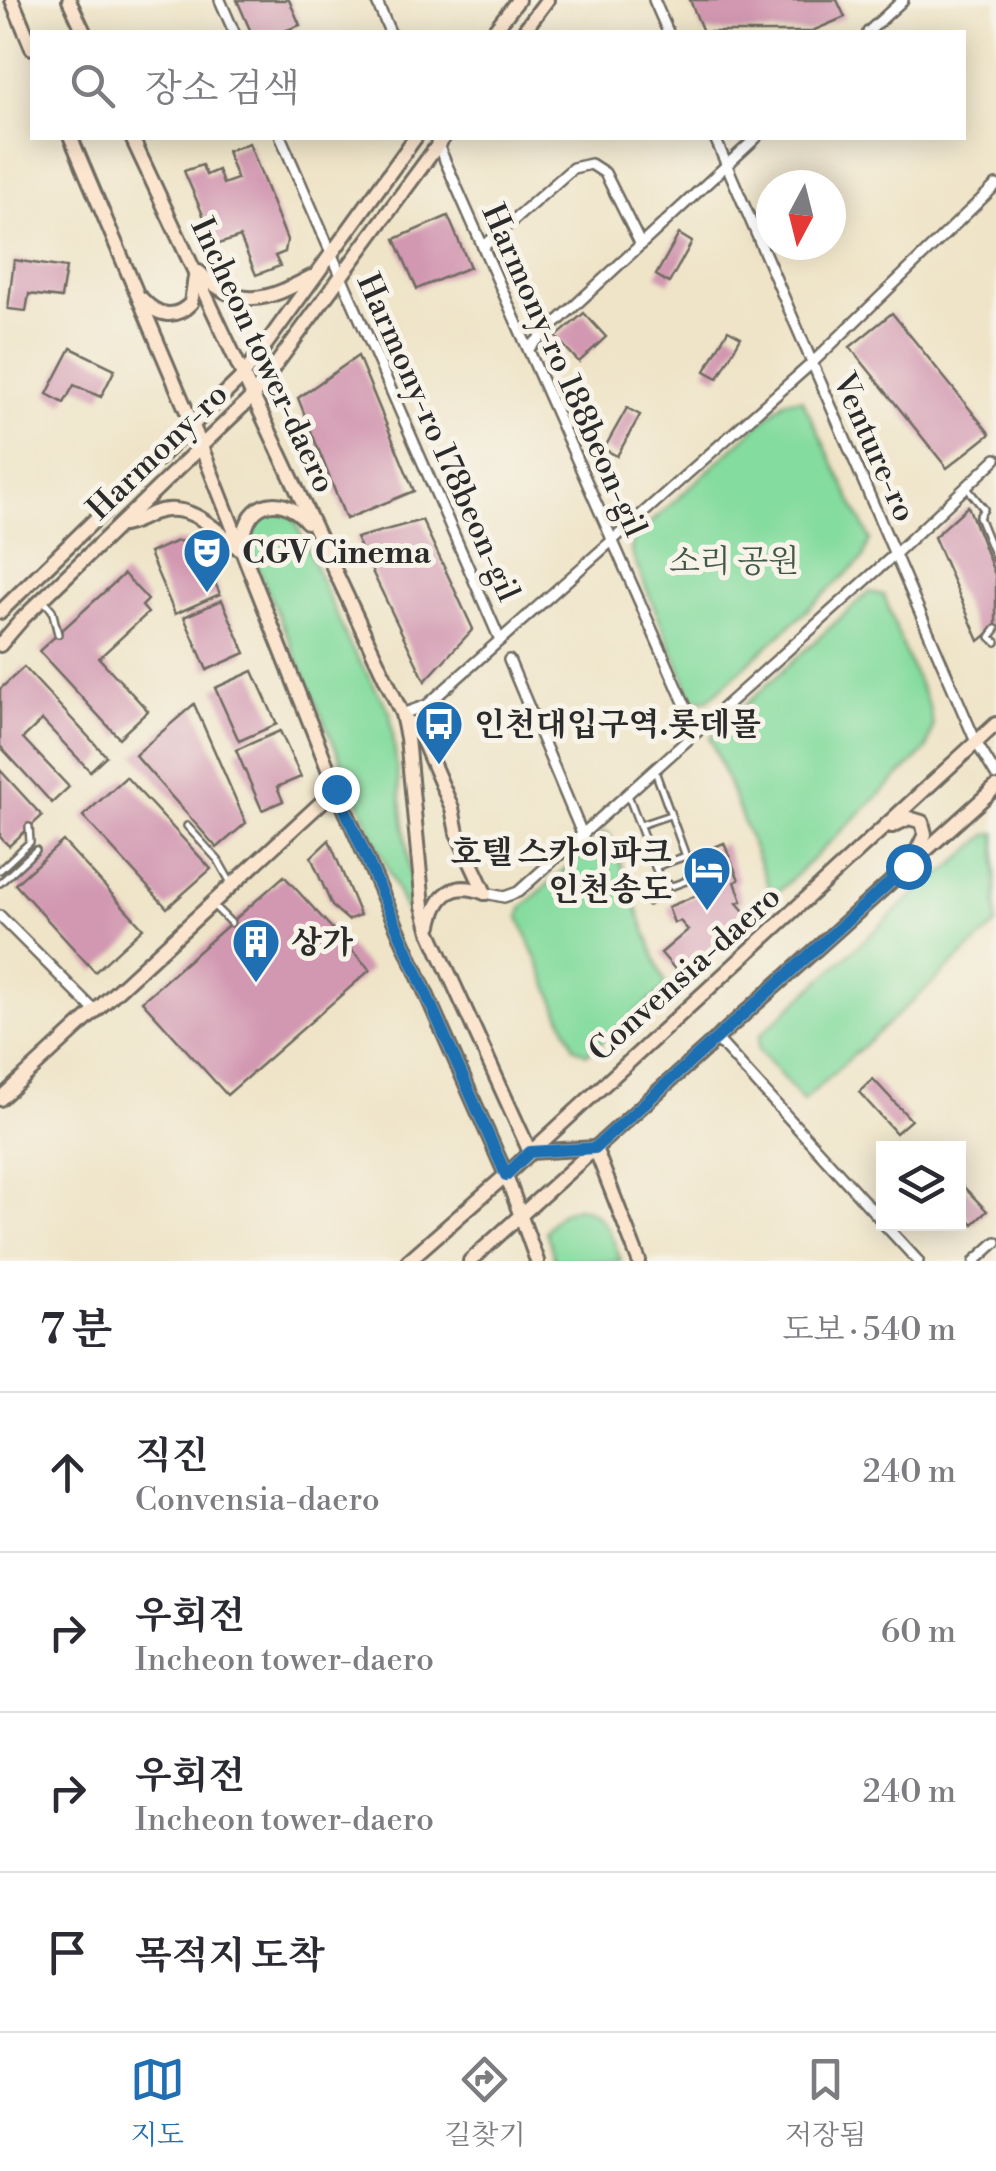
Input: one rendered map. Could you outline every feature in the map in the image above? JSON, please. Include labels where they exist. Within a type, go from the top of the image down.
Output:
[{"type":"main road","points":[[12,0],[30,43]]},
{"type":"main road","points":[[69,0],[83,30]]},
{"type":"main road","points":[[496,30],[518,0]]},
{"type":"main road","points":[[524,30],[547,0]]},
{"type":"main road","points":[[71,140],[193,426],[336,789],[506,1175],[537,1261]]},
{"type":"main road","name":"Incheon tower-daero","points":[[133,140],[402,714],[423,906],[430,932],[530,1152]]},
{"type":"main road","name":"Harmony-ro","points":[[0,612],[243,376],[414,140]]},
{"type":"main road","name":"Harmony-ro","points":[[0,645],[252,397],[439,140]]},
{"type":"main road","points":[[137,294],[156,312],[178,313],[192,303],[193,269]]},
{"type":"main road","points":[[193,269],[216,289],[257,300],[278,295],[317,273]]},
{"type":"main road","points":[[245,558],[243,546],[249,516],[274,504],[294,510],[322,545]]},
{"type":"main road","points":[[121,526],[140,522],[155,513],[184,512],[203,518],[245,558]]},
{"type":"main road","points":[[402,714],[422,738],[485,893]]},
{"type":"main road","name":"Convensia-daero","points":[[408,1261],[996,724]]},
{"type":"main road","points":[[470,1261],[996,787]]},
{"type":"main road","points":[[0,1100],[336,789]]},
{"type":"main road","points":[[878,834],[909,818],[922,822],[922,844],[908,866]]},
{"type":"main road","points":[[462,887],[472,876],[472,866]]},
{"type":"main road","points":[[430,932],[440,899],[448,890],[462,887],[485,893]]},
{"type":"main road","points":[[530,1152],[595,1148]]},
{"type":"main road","points":[[595,1148],[639,1261]]},
{"type":"street","points":[[220,0],[233,30]]},
{"type":"street","points":[[376,0],[389,30]]},
{"type":"street","points":[[654,0],[667,30]]},
{"type":"street","points":[[870,30],[903,0]]},
{"type":"street","name":"Harmony-ro 178beon-gil","points":[[282,140],[500,640]]},
{"type":"street","name":"Harmony-ro 188beon-gil","points":[[439,140],[697,732]]},
{"type":"street","name":"Venture-ro","points":[[716,140],[976,742],[996,774]]},
{"type":"street","points":[[530,347],[754,140]]},
{"type":"street","points":[[483,247],[573,168],[591,164],[605,173],[640,245]]},
{"type":"street","points":[[402,714],[427,705],[811,364],[996,185]]},
{"type":"street","points":[[485,893],[504,897],[518,892],[996,459]]},
{"type":"street","points":[[509,660],[583,836]]},
{"type":"street","points":[[0,916],[96,1012]]},
{"type":"street","points":[[716,1038],[876,1214]]},
{"type":"street","points":[[891,1231],[918,1261]]},
{"type":"street","points":[[975,1261],[996,1242]]},
{"type":"lane","points":[[966,487],[984,508],[979,517],[996,559]]},
{"type":"lane","points":[[44,600],[52,610],[58,634]]},
{"type":"lane","points":[[996,629],[990,637],[996,642]]},
{"type":"lane","points":[[654,771],[696,884]]},
{"type":"lane","points":[[628,795],[666,895]]},
{"type":"lane","points":[[640,826],[670,814]]},
{"type":"lane","points":[[187,826],[218,860],[232,886]]},
{"type":"lane","points":[[0,870],[30,842],[30,827]]},
{"type":"lane","points":[[0,883],[36,850]]},
{"type":"lane","points":[[648,902],[648,884],[657,872],[687,859]]},
{"type":"lane","points":[[657,872],[664,883],[672,886],[688,878],[687,859]]},
{"type":"lane","points":[[212,904],[231,923]]},
{"type":"green space","name":"소리 공원","points":[[802,399],[870,539],[863,559],[708,700],[693,699],[631,552],[633,539],[786,400]]},
{"type":"green space","points":[[274,509],[292,516],[296,523],[350,646],[390,712],[418,939],[249,547],[250,526],[264,511]]},
{"type":"green space","points":[[869,592],[884,595],[929,706],[933,726],[926,750],[773,897],[710,737]]},
{"type":"green space","points":[[605,832],[610,835],[666,987],[587,1054],[574,1047],[519,917],[523,907]]},
{"type":"green space","points":[[996,833],[996,925],[803,1101],[758,1049],[760,1035],[927,883],[987,835]]},
{"type":"green space","points":[[577,1207],[601,1220],[621,1261],[555,1261],[546,1231],[559,1215]]},
{"type":"building","points":[[237,0],[289,0],[300,25],[287,30],[250,30]]},
{"type":"building","points":[[690,0],[837,0],[845,17],[815,30],[702,30]]},
{"type":"building","points":[[249,143],[287,240],[285,252],[275,256],[280,266],[256,275],[240,237],[216,245],[184,171],[202,165],[206,175],[218,170],[223,184],[237,179],[227,151]]},
{"type":"building","points":[[448,216],[470,267],[417,289],[395,239]]},
{"type":"building","points":[[679,234],[692,242],[669,283],[656,275]]},
{"type":"building","points":[[14,260],[66,268],[61,298],[29,294],[26,311],[8,309]]},
{"type":"building","points":[[584,313],[606,337],[579,362],[556,337]]},
{"type":"building","points":[[892,313],[990,434],[947,468],[850,347]]},
{"type":"building","points":[[728,330],[741,337],[718,378],[705,371]]},
{"type":"building","points":[[71,348],[115,369],[101,397],[74,385],[64,403],[47,394]]},
{"type":"building","points":[[358,356],[414,491],[346,519],[298,398]]},
{"type":"building","points":[[627,408],[640,415],[617,456],[604,449]]},
{"type":"building","points":[[968,506],[996,577],[996,627],[979,641],[934,537]]},
{"type":"building","points":[[422,520],[473,629],[425,681],[356,538]]},
{"type":"building","points":[[177,541],[194,543],[201,550],[220,594],[175,614],[149,553]]},
{"type":"building","points":[[124,574],[148,600],[142,606],[148,613],[99,658],[148,711],[119,738],[39,651]]},
{"type":"building","points":[[222,600],[245,653],[207,670],[184,617]]},
{"type":"building","points":[[24,667],[106,756],[90,771],[42,720],[23,738],[69,787],[52,803],[0,746],[0,689]]},
{"type":"building","points":[[253,671],[277,724],[239,741],[215,688]]},
{"type":"building","points":[[194,704],[246,823],[217,848],[135,755]]},
{"type":"building","points":[[280,731],[301,777],[277,787],[283,801],[262,810],[236,750]]},
{"type":"building","points":[[0,770],[42,816],[9,846],[0,837]]},
{"type":"building","points":[[126,777],[211,869],[167,908],[83,816]]},
{"type":"building","name":"상가","points":[[329,840],[360,915],[348,920],[332,906],[311,857]]},
{"type":"building","points":[[63,841],[143,928],[95,972],[15,884]]},
{"type":"building","name":"호텔 스카이파크 인천송도","points":[[724,843],[739,880],[735,882],[742,901],[737,903],[749,917],[681,976],[661,953],[688,930],[680,921],[674,923],[668,907],[712,889],[698,854]]},
{"type":"building","name":"상가","points":[[284,876],[370,970],[227,1095],[142,1001]]},
{"type":"building","points":[[873,1079],[911,1120],[896,1133],[859,1092]]},
{"type":"building","points":[[966,1189],[987,1211],[973,1224],[966,1217]]},
{"type":"place","name":"CGV Cinema","points":[[207,594]]},
{"type":"place","name":"인천대입구역.롯데몰","points":[[439,766]]},
{"type":"place","name":"호텔 스카이파크 인천송도","points":[[707,912]]},
{"type":"place","name":"상가","points":[[256,984]]},
{"type":"route","points":[[336,789],[506,1175],[530,1152],[595,1148],[908,866]]}]
